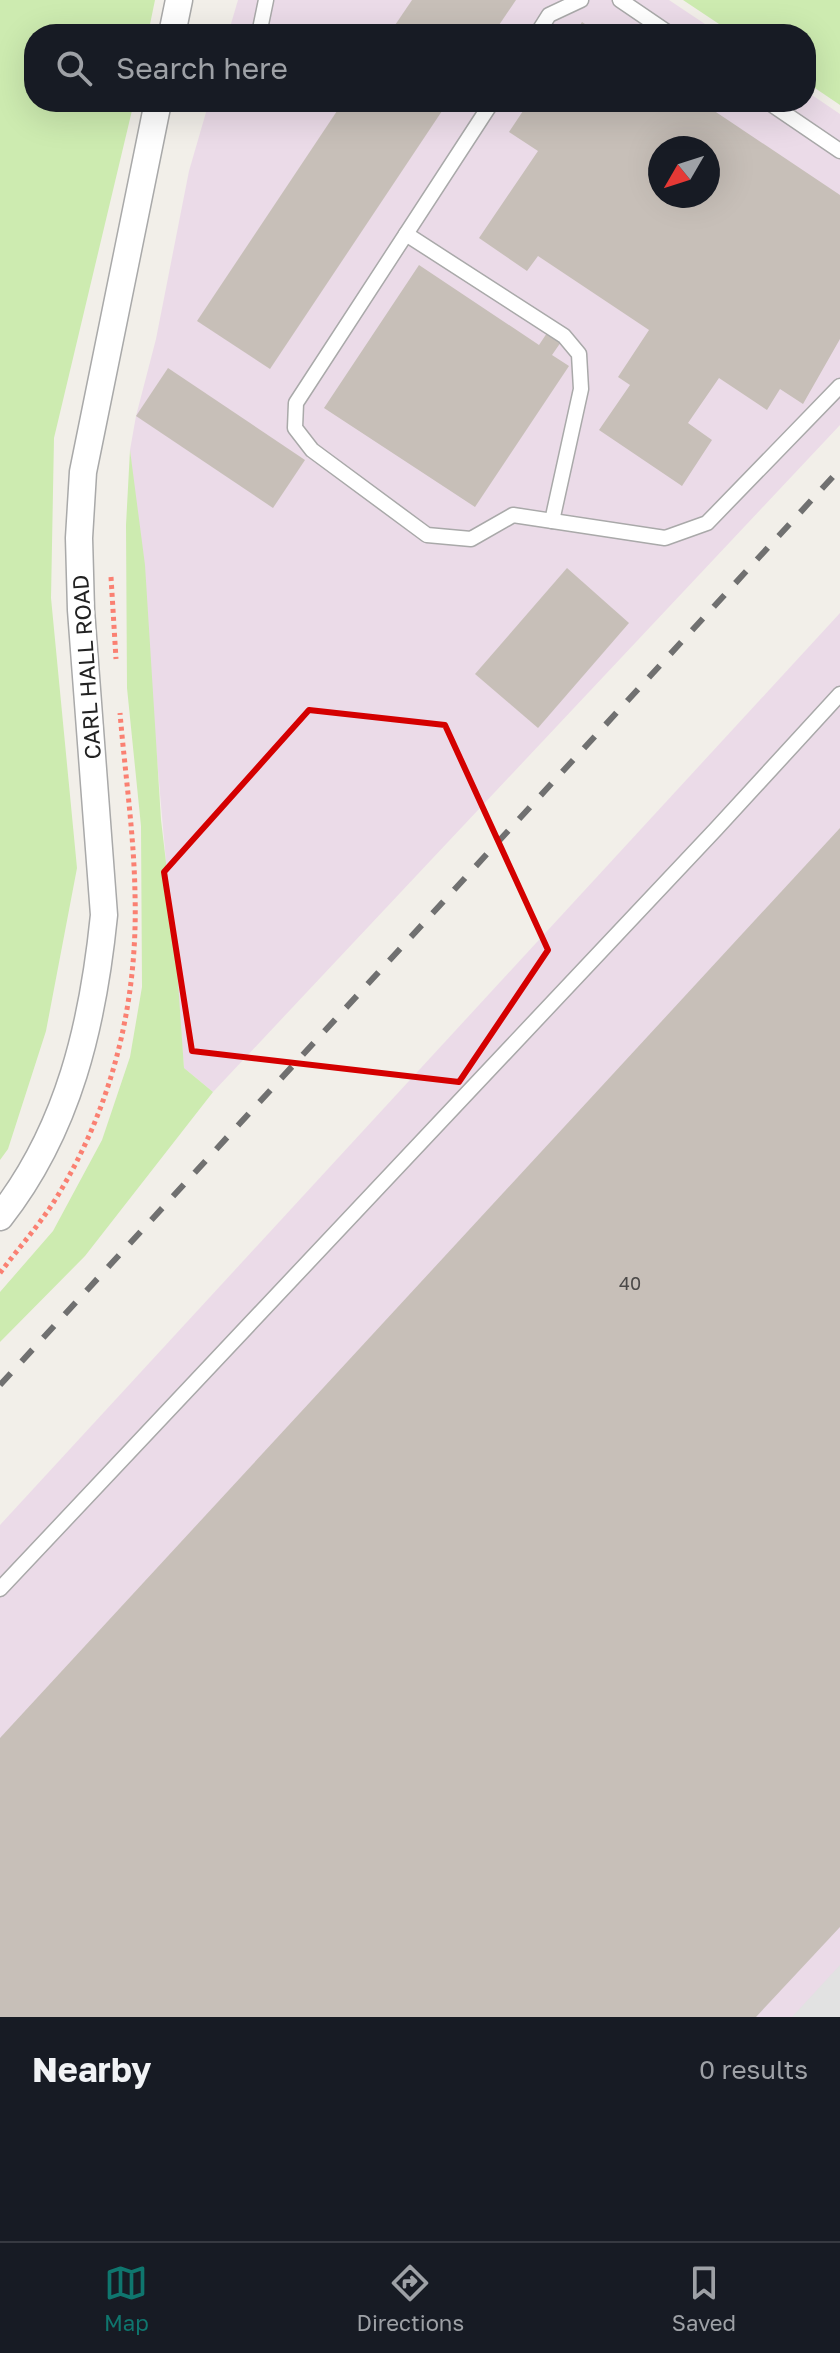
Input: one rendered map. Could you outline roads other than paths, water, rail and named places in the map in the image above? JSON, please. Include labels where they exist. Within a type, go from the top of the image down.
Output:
[{"type":"street","points":[[174,24],[179,0]]},
{"type":"street","name":"CARL HALL ROAD","points":[[0,1217],[42,1151],[63,1106],[83,1047],[100,962],[104,915],[81,610],[79,538],[83,472],[156,112]]},
{"type":"lane","points":[[261,24],[266,0]]},
{"type":"lane","points":[[543,24],[549,15],[581,0]]},
{"type":"lane","points":[[620,0],[655,24]]},
{"type":"lane","points":[[485,112],[296,403],[295,428],[312,450],[427,535],[471,539],[513,515],[665,538],[707,523],[840,386]]},
{"type":"lane","points":[[783,112],[840,151]]},
{"type":"lane","points":[[406,234],[564,336],[579,354],[581,389],[552,521]]},
{"type":"lane","points":[[0,1589],[840,694]]},
{"type":"railway","points":[[0,1385],[840,469]]}]
